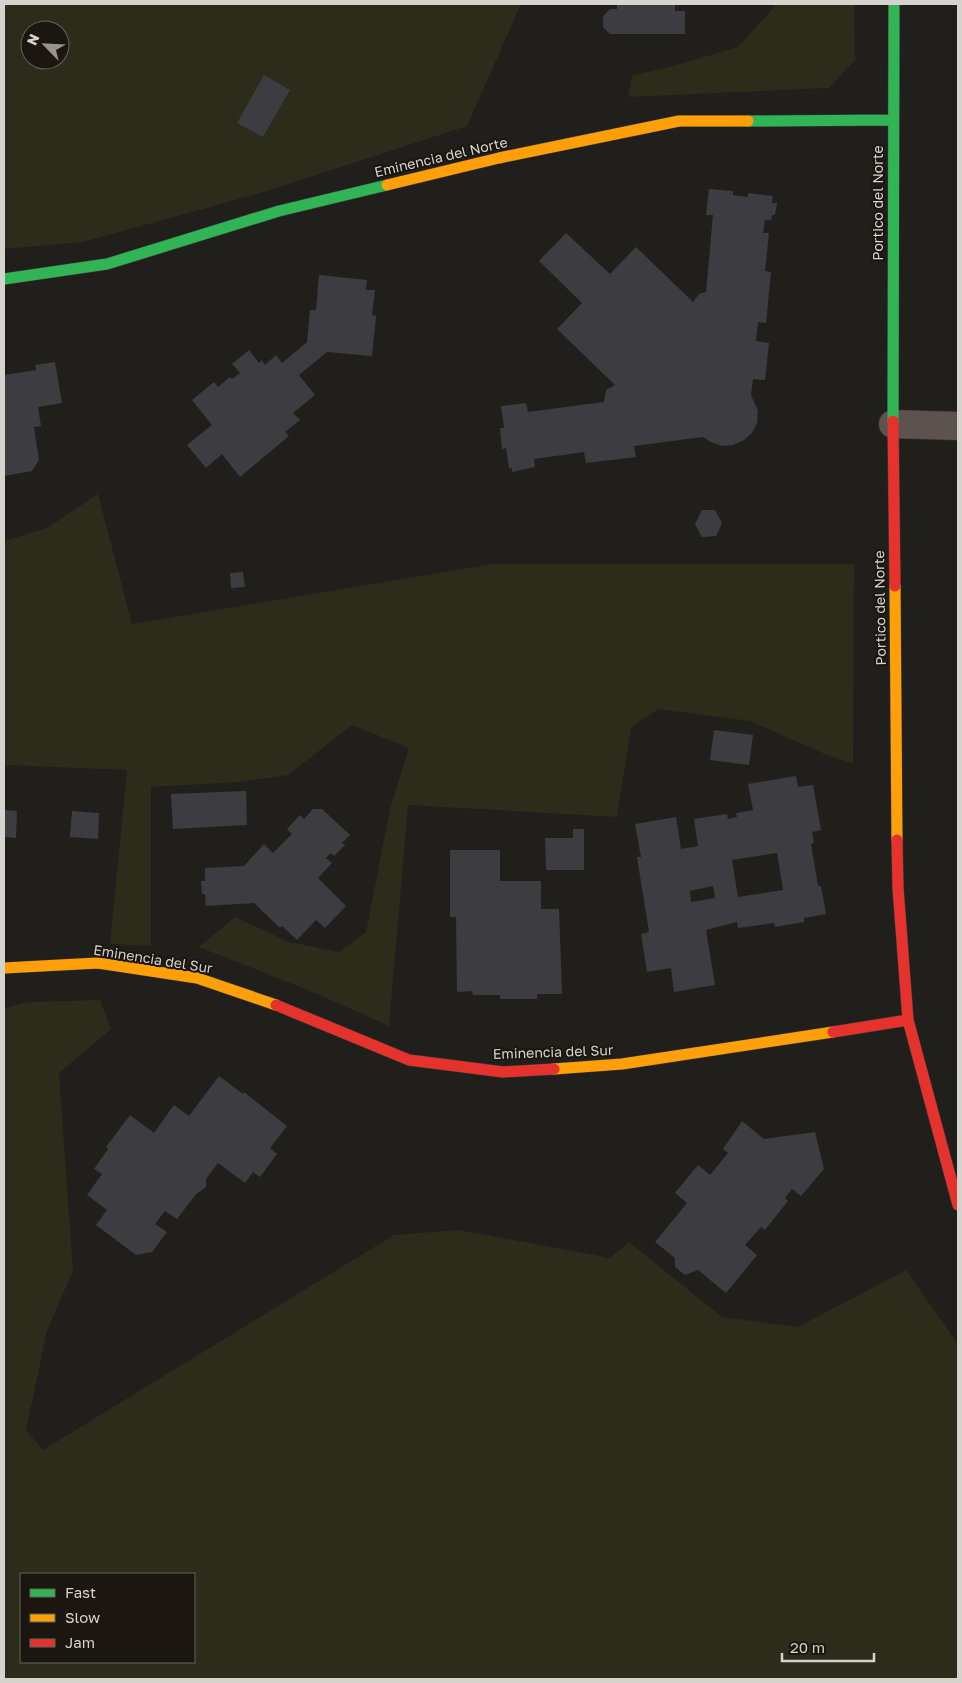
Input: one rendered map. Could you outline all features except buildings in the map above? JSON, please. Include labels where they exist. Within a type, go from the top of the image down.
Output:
[{"type":"street","name":"Portico del Norte","points":[[894,4],[893,424],[898,888],[908,1020],[958,1205]]},
{"type":"street","name":"Eminencia del Norte","points":[[4,279],[107,264],[280,211],[499,158],[679,121],[893,120]]},
{"type":"street","points":[[893,424],[958,426]]},
{"type":"street","name":"Eminencia del Sur","points":[[4,968],[98,963],[197,978],[289,1009],[352,1038],[409,1060],[502,1072],[622,1064],[908,1020]]},
{"type":"green space","points":[[4,4],[521,4],[467,126],[264,192],[83,242],[4,249]]},
{"type":"green space","points":[[777,4],[854,4],[855,60],[829,88],[628,97],[632,75],[666,68],[738,47]]},
{"type":"green space","points":[[98,494],[132,624],[493,564],[854,564],[853,763],[829,756],[750,721],[658,709],[631,728],[617,817],[408,805],[389,1026],[320,995],[199,947],[235,917],[289,942],[339,952],[366,932],[390,809],[409,748],[352,725],[288,775],[240,782],[151,787],[151,946],[110,944],[127,770],[4,765],[4,541],[47,528]]},
{"type":"green space","points":[[100,1000],[111,1029],[59,1073],[73,1271],[47,1331],[26,1430],[43,1450],[394,1235],[459,1230],[610,1258],[629,1242],[722,1317],[798,1327],[906,1270],[958,1344],[958,1679],[4,1679],[4,1008],[29,1002]]},
{"type":"traffic: fast","points":[[893,421],[894,4]]},
{"type":"traffic: fast","points":[[748,121],[893,120]]},
{"type":"traffic: fast","points":[[4,279],[107,264],[279,211],[387,185]]},
{"type":"traffic: slow","points":[[387,185],[499,158],[679,121],[748,121]]},
{"type":"traffic: slow","points":[[895,586],[897,840]]},
{"type":"traffic: slow","points":[[4,968],[98,963],[197,978],[276,1005]]},
{"type":"traffic: slow","points":[[554,1069],[622,1064],[833,1032]]},
{"type":"traffic: jam","points":[[893,421],[895,586]]},
{"type":"traffic: jam","points":[[897,840],[898,888],[908,1020],[958,1205]]},
{"type":"traffic: jam","points":[[276,1005],[409,1060],[503,1072],[554,1069]]},
{"type":"traffic: jam","points":[[833,1032],[908,1020]]}]
